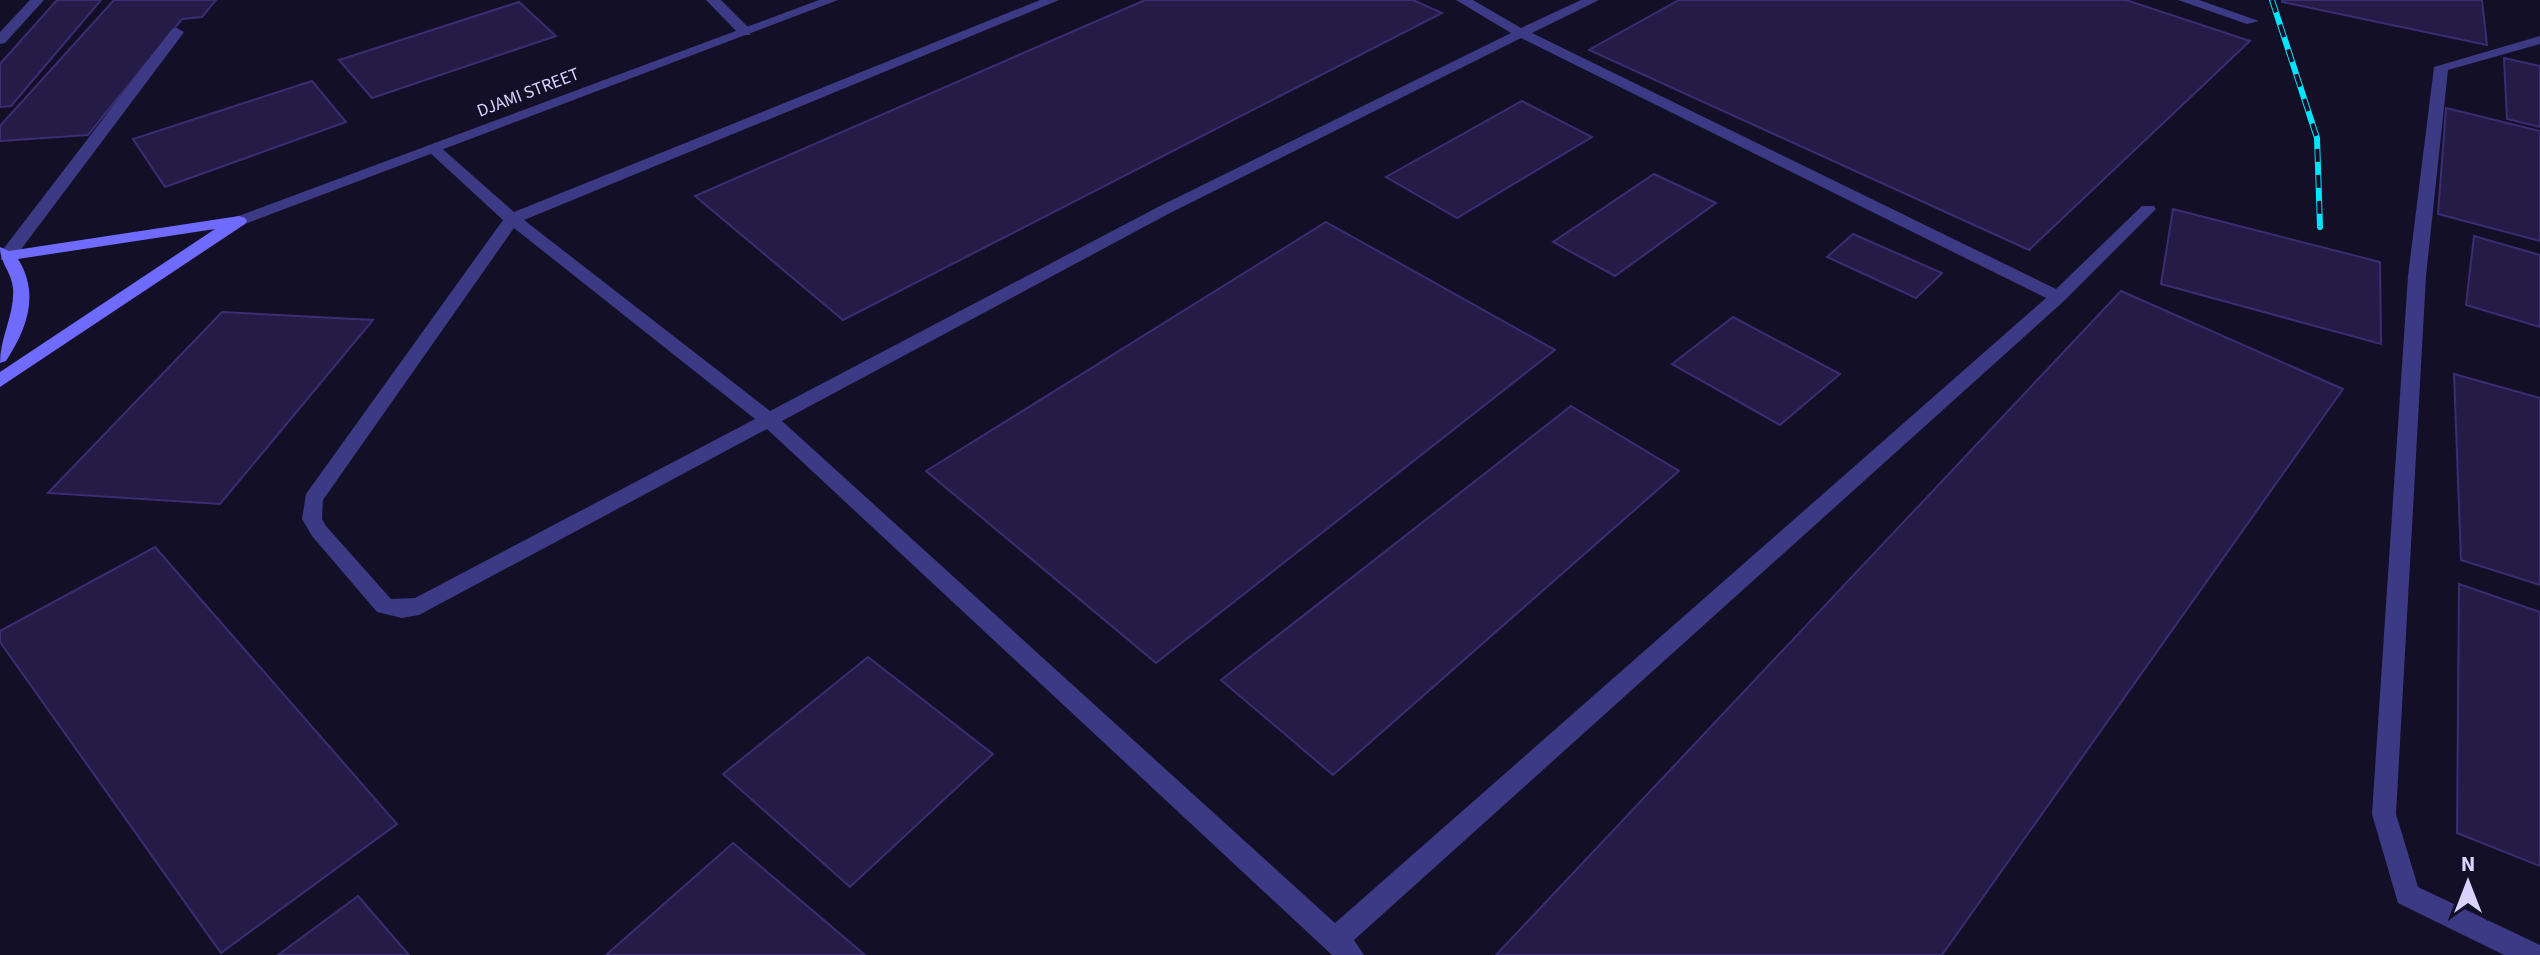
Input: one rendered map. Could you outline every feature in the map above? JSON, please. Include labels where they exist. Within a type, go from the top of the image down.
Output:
[{"type":"main road","points":[[0,357],[11,340],[22,307],[21,279],[4,254],[239,221]]},
{"type":"main road","points":[[0,381],[239,221]]},
{"type":"street","points":[[0,40],[37,0]]},
{"type":"street","points":[[713,0],[745,32]]},
{"type":"street","name":"DJAMI STREET","points":[[239,221],[831,0]]},
{"type":"street","points":[[1052,0],[512,219],[313,499],[312,519],[319,531],[385,606],[419,606],[1164,210],[1592,0]]},
{"type":"street","points":[[1463,0],[1521,33],[2058,297]]},
{"type":"street","points":[[2185,0],[2252,21]]},
{"type":"street","points":[[4,254],[177,32]]},
{"type":"street","points":[[2532,955],[2407,895],[2384,814],[2417,276],[2441,67],[2540,40]]},
{"type":"street","points":[[433,148],[512,219],[769,420],[1343,947],[2058,297],[2148,209]]},
{"type":"building","points":[[57,0],[101,0],[11,106],[0,107],[0,64]]},
{"type":"building","points":[[114,0],[216,0],[202,17],[182,19],[88,135],[0,141],[0,126]]},
{"type":"building","points":[[1145,0],[1413,0],[1442,13],[843,320],[695,196]]},
{"type":"building","points":[[1679,0],[2126,0],[2250,41],[2029,250],[1589,50]]},
{"type":"building","points":[[2482,0],[2487,45],[2282,2]]},
{"type":"building","points":[[519,2],[556,36],[372,98],[339,60]]},
{"type":"building","points":[[2504,58],[2540,66],[2540,127],[2507,119]]},
{"type":"building","points":[[312,81],[346,122],[165,187],[133,139]]},
{"type":"building","points":[[1522,101],[1592,137],[1457,218],[1386,177]]},
{"type":"building","points":[[2446,108],[2540,131],[2540,241],[2438,214]]},
{"type":"building","points":[[1654,174],[1716,203],[1615,276],[1553,242]]},
{"type":"building","points":[[2173,209],[2380,262],[2381,344],[2161,284]]},
{"type":"building","points":[[1326,222],[1555,350],[1156,663],[926,471]]},
{"type":"building","points":[[1853,234],[1942,273],[1916,298],[1827,257]]},
{"type":"building","points":[[2474,236],[2540,255],[2540,327],[2466,305]]},
{"type":"building","points":[[2121,291],[2343,389],[1942,955],[1496,955]]},
{"type":"building","points":[[222,312],[373,320],[220,504],[48,493]]},
{"type":"building","points":[[1733,317],[1840,374],[1780,425],[1672,364]]},
{"type":"building","points":[[2454,374],[2540,398],[2540,585],[2461,560]]},
{"type":"building","points":[[1571,406],[1679,471],[1333,775],[1221,680]]},
{"type":"building","points":[[155,547],[397,824],[221,953],[0,642],[0,631]]},
{"type":"building","points":[[2459,584],[2540,612],[2540,866],[2457,833]]},
{"type":"building","points":[[868,657],[993,754],[850,887],[723,774]]},
{"type":"building","points":[[733,843],[865,955],[606,955]]},
{"type":"building","points":[[358,896],[409,955],[278,955]]},
{"type":"railway","points":[[2272,0],[2317,138],[2320,227]]}]
